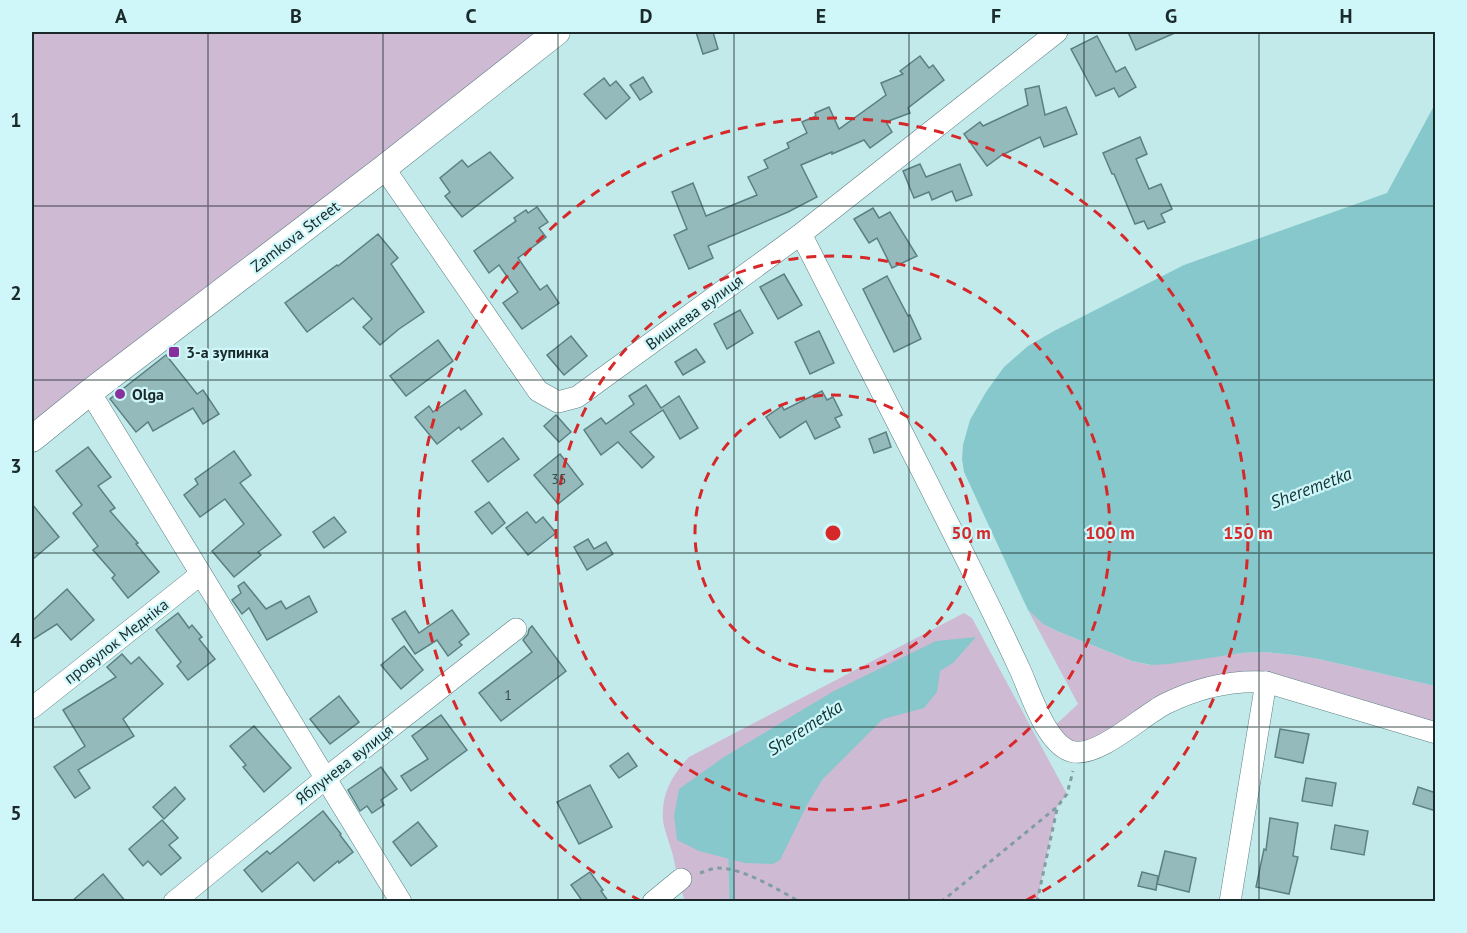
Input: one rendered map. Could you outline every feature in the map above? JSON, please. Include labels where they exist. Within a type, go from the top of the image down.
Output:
[{"type":"street","name":"Zamkova Street","points":[[32,439],[557,32]]},
{"type":"street","name":"Вишнева вулиця","points":[[384,168],[538,391],[558,402],[577,397],[801,234],[1057,32]]},
{"type":"street","points":[[801,234],[999,624],[1050,735],[1060,746],[1078,753],[1090,751],[1154,710],[1185,695],[1234,682],[1266,682],[1436,733]]},
{"type":"street","points":[[90,392],[401,902]]},
{"type":"street","name":"провулок Медніка","points":[[32,708],[201,574]]},
{"type":"street","name":"Яблунева вулиця","points":[[174,902],[326,778],[516,629]]},
{"type":"street","points":[[1230,902],[1266,682]]},
{"type":"street","points":[[653,902],[681,879]]},
{"type":"path","points":[[941,902],[1057,807],[1067,794],[1078,753]]},
{"type":"path","points":[[1037,902],[1057,807]]},
{"type":"path","points":[[681,879],[716,868],[731,870],[764,882],[800,902]]},
{"type":"shaded area","points":[[32,32],[557,32],[32,439]]},
{"type":"shaded area","points":[[1028,610],[1043,624],[1057,631],[1132,661],[1150,665],[1265,652],[1319,659],[1435,686],[1435,733],[1234,682],[1090,751],[1049,731],[1078,704]]},
{"type":"shaded area","points":[[964,613],[972,618],[1067,794],[1057,807],[1037,901],[685,901],[664,828],[663,811],[669,786],[677,771],[689,757]]},
{"type":"water","points":[[1435,104],[1435,686],[1319,659],[1265,652],[1151,665],[1132,661],[1043,624],[1028,610],[964,472],[962,459],[963,445],[970,420],[1004,367],[1028,346],[1054,331],[1184,265],[1387,193]]},
{"type":"water","points":[[976,637],[953,663],[940,671],[937,692],[924,708],[883,719],[822,780],[780,860],[773,864],[745,863],[699,851],[677,840],[674,816],[679,789],[724,757],[832,692],[936,641]]},
{"type":"building","points":[[696,32],[713,32],[718,49],[703,54]]},
{"type":"building","points":[[1128,32],[1177,32],[1136,50]]},
{"type":"building","points":[[1097,36],[1116,72],[1125,67],[1136,87],[1119,97],[1114,88],[1096,96],[1071,49]]},
{"type":"building","points":[[920,56],[929,68],[933,65],[944,80],[908,108],[910,113],[886,122],[892,132],[870,148],[864,140],[801,165],[817,197],[708,246],[713,258],[689,269],[674,235],[687,229],[672,192],[693,183],[706,216],[757,195],[748,177],[768,168],[764,160],[789,148],[787,143],[807,133],[802,122],[829,107],[839,129],[886,95],[881,83],[903,74],[900,71]]},
{"type":"building","points":[[643,77],[652,92],[640,100],[630,85]]},
{"type":"building","points":[[604,78],[610,86],[616,81],[630,98],[606,119],[584,94]]},
{"type":"building","points":[[1039,86],[1045,115],[1066,107],[1077,134],[1044,147],[1040,137],[1002,155],[987,166],[964,134],[980,122],[983,126],[1028,105],[1025,89]]},
{"type":"building","points":[[1140,137],[1147,154],[1136,159],[1149,189],[1161,184],[1172,209],[1161,214],[1165,222],[1148,229],[1144,221],[1135,224],[1103,153]]},
{"type":"building","points":[[490,152],[513,178],[462,217],[445,196],[450,192],[440,178],[462,160],[468,167]]},
{"type":"building","points":[[920,164],[926,177],[960,164],[972,195],[956,201],[952,191],[932,200],[929,192],[914,198],[903,171]]},
{"type":"building","points":[[537,207],[548,222],[539,228],[546,237],[518,258],[540,290],[547,285],[559,303],[522,329],[503,303],[518,292],[499,265],[489,273],[474,251],[516,221],[514,218],[526,210],[528,213]]},
{"type":"building","points":[[873,208],[879,218],[890,212],[917,256],[892,268],[877,238],[869,243],[854,219]]},
{"type":"building","points":[[378,234],[398,258],[391,264],[424,312],[380,345],[363,327],[372,319],[353,298],[307,332],[285,303],[338,266]]},
{"type":"building","points":[[784,274],[802,305],[778,319],[760,287]]},
{"type":"building","points":[[887,276],[921,339],[894,352],[863,289]]},
{"type":"building","points":[[740,310],[753,333],[727,349],[714,324]]},
{"type":"building","points":[[819,331],[834,363],[810,374],[795,342]]},
{"type":"building","points":[[571,336],[587,356],[564,375],[547,355]]},
{"type":"building","points":[[438,340],[453,361],[406,396],[390,376]]},
{"type":"building","points":[[696,349],[705,362],[683,375],[675,362]]},
{"type":"building","points":[[166,355],[197,394],[203,390],[219,414],[203,424],[193,408],[153,431],[148,422],[136,432],[110,399]]},
{"type":"building","points":[[646,385],[661,408],[679,396],[698,428],[680,439],[663,410],[630,432],[654,457],[642,468],[618,442],[601,455],[584,430],[601,418],[606,424],[634,404],[629,396]]},
{"type":"building","points":[[465,390],[482,414],[461,430],[459,427],[437,444],[415,417],[429,406],[433,412]]},
{"type":"building","points":[[822,391],[827,400],[833,397],[842,415],[835,418],[840,427],[815,439],[806,421],[780,438],[766,417],[782,406],[784,410]]},
{"type":"building","points":[[556,415],[571,432],[559,442],[544,426]]},
{"type":"building","points":[[886,432],[891,447],[874,453],[869,439]]},
{"type":"building","points":[[503,438],[519,459],[488,482],[472,461]]},
{"type":"building","points":[[88,447],[111,477],[98,486],[115,508],[110,511],[159,572],[128,598],[112,578],[115,575],[93,550],[98,546],[73,513],[82,505],[56,471]]},
{"type":"building","points":[[234,451],[251,475],[240,483],[281,535],[258,552],[261,555],[234,577],[212,551],[244,524],[225,499],[200,517],[184,495],[198,484],[195,479]]},
{"type":"building","points":[[560,454],[583,484],[558,504],[534,475]]},
{"type":"building","points":[[489,502],[505,523],[492,534],[475,512]]},
{"type":"building","points":[[32,504],[59,537],[32,560]]},
{"type":"building","points":[[527,512],[536,523],[543,517],[556,533],[528,555],[506,528]]},
{"type":"building","points":[[334,517],[346,532],[324,548],[313,532]]},
{"type":"building","points":[[588,539],[594,549],[606,542],[613,554],[587,570],[574,547]]},
{"type":"building","points":[[244,582],[266,609],[281,601],[286,609],[309,596],[317,612],[267,640],[249,608],[242,614],[232,600],[241,593],[238,586]]},
{"type":"building","points":[[67,589],[94,620],[71,640],[57,624],[32,640],[32,621]]},
{"type":"building","points":[[452,610],[469,634],[459,642],[462,645],[448,656],[437,640],[415,654],[392,619],[405,611],[419,633]]},
{"type":"building","points":[[178,613],[189,628],[192,625],[202,637],[199,639],[215,659],[188,680],[177,666],[181,662],[156,630]]},
{"type":"building","points":[[532,626],[566,671],[501,721],[479,693],[532,652],[523,640]]},
{"type":"building","points":[[404,646],[423,670],[401,689],[381,665]]},
{"type":"building","points":[[122,654],[131,664],[139,657],[163,684],[123,719],[134,736],[78,770],[90,788],[75,798],[54,767],[85,746],[63,710],[116,677],[107,667]]},
{"type":"building","points":[[339,696],[359,722],[330,744],[310,719]]},
{"type":"building","points":[[441,715],[467,750],[411,791],[401,776],[428,759],[412,736]]},
{"type":"building","points":[[254,726],[291,768],[264,792],[243,767],[246,765],[230,746]]},
{"type":"building","points":[[1280,729],[1309,734],[1303,763],[1275,757]]},
{"type":"building","points":[[628,753],[637,766],[619,778],[610,766]]},
{"type":"building","points":[[381,767],[397,789],[381,800],[384,805],[372,813],[367,806],[360,811],[348,790]]},
{"type":"building","points":[[1306,778],[1336,783],[1332,806],[1302,801]]},
{"type":"building","points":[[590,785],[612,827],[579,844],[557,802]]},
{"type":"building","points":[[175,787],[185,799],[164,819],[153,807]]},
{"type":"building","points":[[1418,787],[1436,793],[1436,811],[1413,804]]},
{"type":"building","points":[[323,811],[353,852],[314,881],[298,862],[262,892],[244,870],[267,851],[270,854]]},
{"type":"building","points":[[1270,818],[1298,823],[1293,856],[1298,857],[1289,894],[1256,887],[1264,849],[1266,850]]},
{"type":"building","points":[[162,820],[178,838],[169,845],[181,858],[161,875],[148,861],[143,866],[129,849]]},
{"type":"building","points":[[418,822],[437,846],[411,866],[393,842]]},
{"type":"building","points":[[1335,825],[1368,831],[1364,855],[1331,849]]},
{"type":"building","points":[[1165,851],[1196,858],[1189,892],[1157,884]]},
{"type":"building","points":[[590,872],[609,902],[583,902],[571,885]]},
{"type":"building","points":[[1142,872],[1158,876],[1156,890],[1138,886]]},
{"type":"building","points":[[103,874],[126,902],[71,902]]},
{"type":"waterway","name":"Sheremetka","points":[[732,902],[731,858],[733,852]]},
{"type":"place","name":"3-а зупинка","points":[[174,352]]},
{"type":"place","name":"Olga","points":[[120,394]]}]
